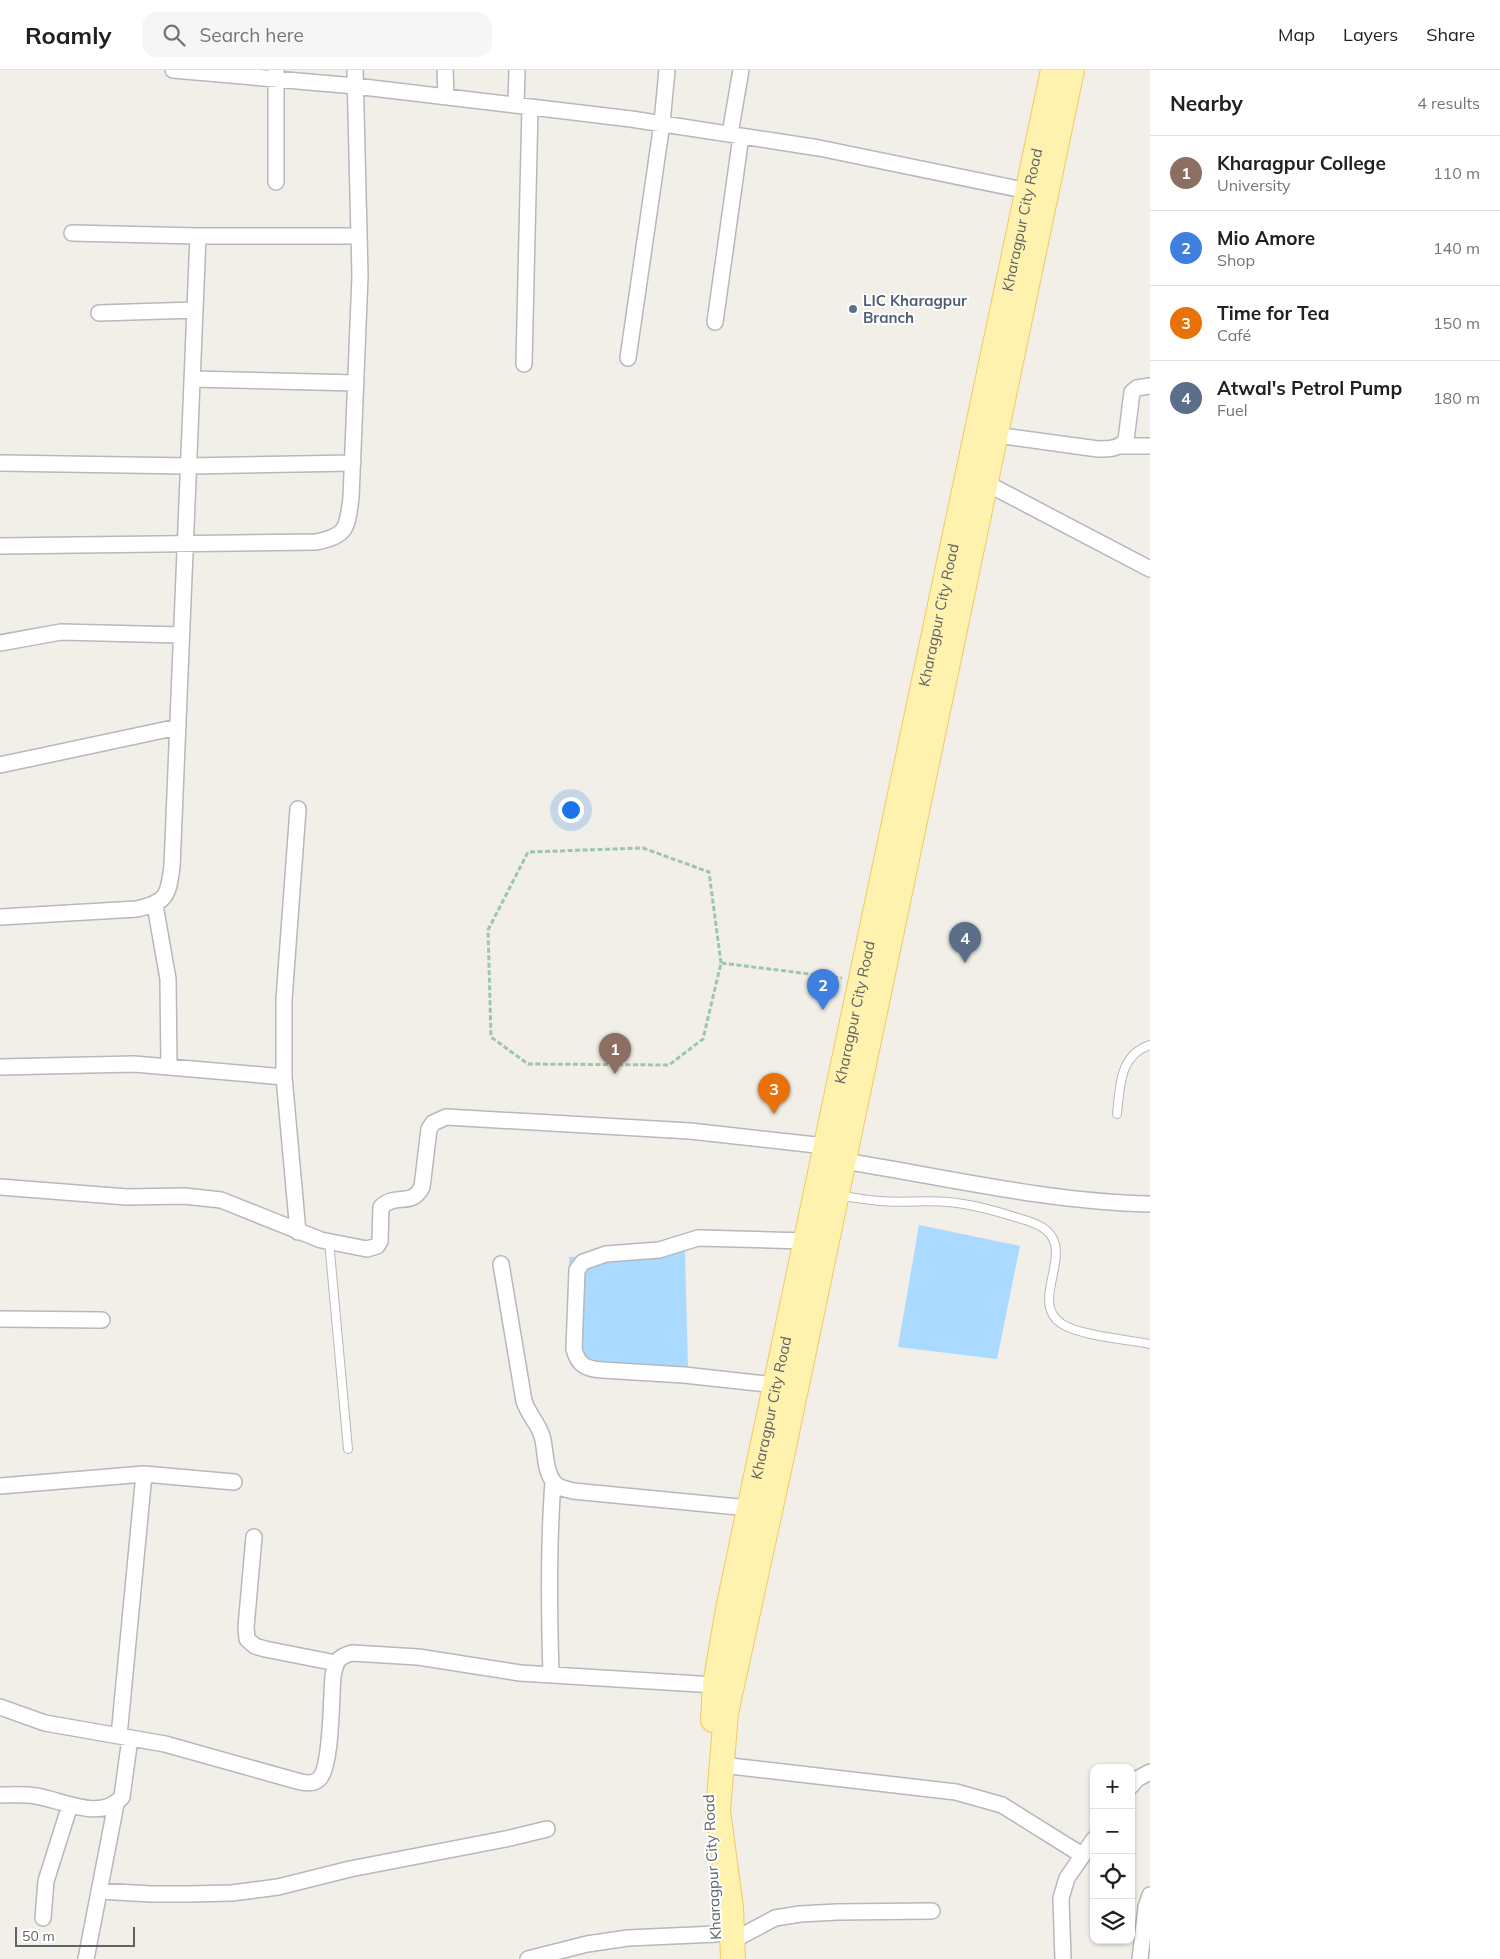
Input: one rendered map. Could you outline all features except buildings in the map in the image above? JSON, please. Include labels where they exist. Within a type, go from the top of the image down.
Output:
[{"type":"main road","name":"Kharagpur City Road","points":[[716,1959],[727,1945],[707,1804],[715,1685],[728,1609],[1053,70]]},
{"type":"main road","points":[[727,1945],[730,1908],[718,1811],[726,1713],[844,1161],[1072,70]]},
{"type":"street","points":[[173,70],[276,74],[355,86],[662,123],[818,148],[1028,191]]},
{"type":"street","points":[[0,546],[316,542],[333,539],[343,532],[348,518],[353,463],[360,276],[355,70]]},
{"type":"street","points":[[445,70],[446,97]]},
{"type":"street","points":[[517,70],[523,106],[524,364]]},
{"type":"street","points":[[628,358],[662,123],[667,70]]},
{"type":"street","points":[[715,322],[741,70]]},
{"type":"street","points":[[276,74],[276,182]]},
{"type":"street","points":[[72,233],[198,236],[358,236]]},
{"type":"street","points":[[0,917],[137,909],[155,905],[165,898],[169,886],[172,867],[198,236]]},
{"type":"street","points":[[99,313],[195,310]]},
{"type":"street","points":[[192,379],[356,383]]},
{"type":"street","points":[[1122,446],[1126,440],[1132,392],[1137,388],[1150,386]]},
{"type":"street","points":[[996,435],[1098,449],[1122,446],[1150,446]]},
{"type":"street","points":[[0,463],[188,466],[353,463]]},
{"type":"street","points":[[986,483],[1150,569]]},
{"type":"street","points":[[0,643],[53,634],[78,632],[181,635]]},
{"type":"street","points":[[0,764],[178,726]]},
{"type":"street","points":[[298,810],[284,999],[284,1077],[298,1232]]},
{"type":"street","points":[[155,905],[168,979],[169,1067]]},
{"type":"street","points":[[0,1067],[134,1064],[284,1077]]},
{"type":"street","points":[[0,1187],[127,1197],[204,1197],[221,1200],[298,1232],[367,1249],[377,1246],[380,1241],[381,1207],[387,1202],[412,1199],[418,1194],[422,1186],[429,1129],[433,1123],[446,1117],[690,1131],[825,1146]]},
{"type":"street","points":[[844,1161],[1022,1192],[1129,1204],[1150,1204]]},
{"type":"street","points":[[775,1385],[684,1375],[591,1369],[581,1365],[576,1358],[574,1349],[577,1270],[583,1262],[606,1254],[659,1250],[698,1238],[806,1241]]},
{"type":"street","points":[[501,1264],[524,1402],[527,1412],[541,1433],[546,1449],[548,1472],[553,1482],[561,1488],[573,1491],[749,1508]]},
{"type":"street","points":[[0,1319],[102,1320]]},
{"type":"street","points":[[86,1959],[116,1804],[122,1797],[144,1474]]},
{"type":"street","points":[[0,1486],[144,1474],[234,1482]]},
{"type":"street","points":[[551,1674],[548,1574],[553,1482]]},
{"type":"street","points":[[254,1537],[246,1627],[247,1639],[255,1646],[265,1650],[336,1663]]},
{"type":"street","points":[[0,1707],[45,1723],[165,1744],[297,1782],[309,1783],[318,1781],[324,1773],[327,1758],[333,1676],[336,1663],[342,1656],[352,1654],[418,1657],[520,1672],[715,1685]]},
{"type":"street","points":[[722,1764],[956,1792],[978,1797],[1002,1805],[1082,1855]]},
{"type":"street","points":[[1135,1781],[1150,1772]]},
{"type":"street","points":[[0,1795],[38,1796],[86,1808],[116,1804]]},
{"type":"street","points":[[43,1918],[46,1881],[70,1805]]},
{"type":"street","points":[[99,1891],[188,1894],[232,1893],[278,1887],[350,1869],[547,1829]]},
{"type":"street","points":[[1063,1959],[1061,1898],[1067,1878],[1090,1844]]},
{"type":"street","points":[[1140,1959],[1146,1906],[1150,1895]]},
{"type":"street","points":[[528,1959],[587,1944],[628,1938],[727,1945],[775,1918],[837,1912],[932,1910]]},
{"type":"lane","points":[[1117,1114],[1125,1066],[1135,1053],[1150,1045]]},
{"type":"lane","points":[[836,1196],[880,1201],[948,1202],[1003,1213],[1044,1229],[1053,1240],[1056,1249],[1049,1290],[1049,1307],[1054,1318],[1063,1326],[1080,1332],[1150,1344]]},
{"type":"lane","points":[[329,1241],[348,1449]]},
{"type":"path","points":[[643,848],[709,872],[721,963],[703,1040],[669,1065],[528,1064],[492,1037],[488,930],[528,852],[643,848]]},
{"type":"path","points":[[721,963],[860,981]]},
{"type":"water","points":[[919,1225],[1020,1246],[997,1359],[898,1347]]},
{"type":"water","points":[[685,1251],[688,1370],[571,1367],[569,1257]]},
{"type":"place","name":"LIC Kharagpur Branch","points":[[853,309]]},
{"type":"place","name":"Atwal's Petrol Pump","points":[[965,963]]},
{"type":"place","name":"Mio Amore","points":[[823,1010]]},
{"type":"place","name":"Kharagpur College","points":[[615,1074]]},
{"type":"place","name":"Time for Tea","points":[[774,1114]]}]
